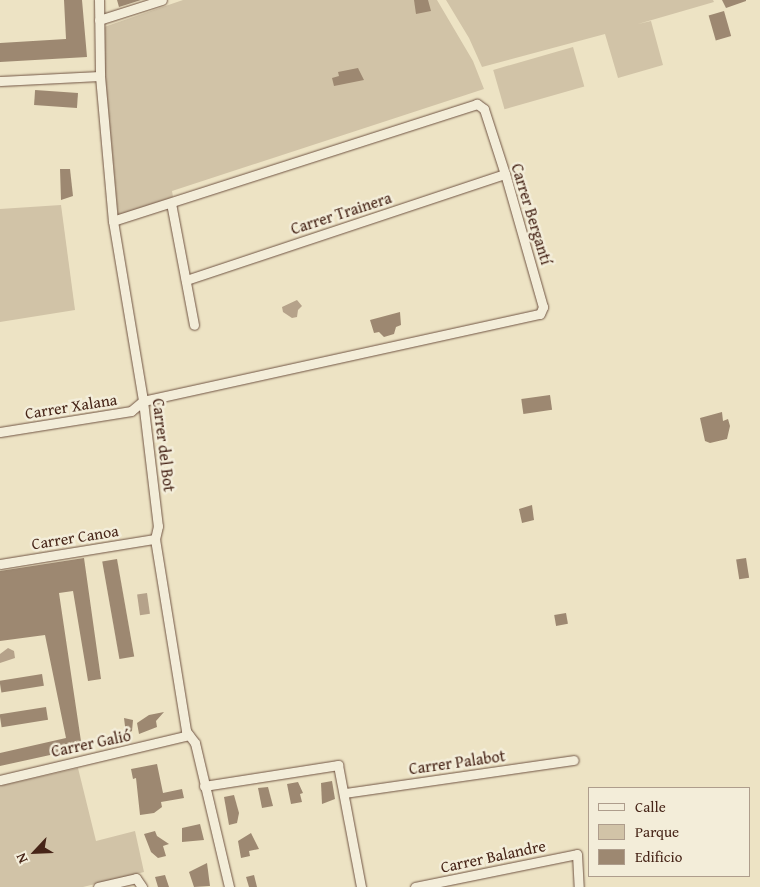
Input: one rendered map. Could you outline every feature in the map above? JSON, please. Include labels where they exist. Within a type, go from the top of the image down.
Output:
[{"type":"street","name":"Carrer del Bot","points":[[99,0],[100,76],[113,221],[143,401],[158,526],[155,539],[189,735],[195,743],[229,887]]},
{"type":"street","points":[[99,20],[162,0]]},
{"type":"street","points":[[0,81],[100,76]]},
{"type":"street","name":"Carrer Bergantí","points":[[113,221],[470,104],[484,109],[530,254],[543,307],[540,314],[143,401]]},
{"type":"street","name":"Carrer Trainera","points":[[186,280],[505,174]]},
{"type":"street","points":[[171,203],[194,325]]},
{"type":"street","name":"Carrer Xalana","points":[[0,432],[131,411],[143,401]]},
{"type":"street","name":"Carrer Canoa","points":[[0,564],[155,539]]},
{"type":"street","name":"Carrer Galió","points":[[0,780],[189,735]]},
{"type":"street","name":"Carrer Palabot","points":[[345,793],[574,760]]},
{"type":"street","points":[[204,786],[335,764],[341,767],[361,887]]},
{"type":"street","name":"Carrer Balandre","points":[[415,887],[577,854],[579,887]]},
{"type":"street","points":[[98,887],[136,878],[142,887]]},
{"type":"green space","points":[[183,0],[437,0],[473,61],[484,89],[172,191],[173,197],[118,215],[101,28]]},
{"type":"green space","points":[[446,0],[713,0],[714,2],[638,24],[651,21],[663,65],[618,78],[605,34],[482,67],[469,38]]},
{"type":"green space","points":[[573,47],[584,86],[505,109],[493,70]]},
{"type":"green space","points":[[61,205],[75,310],[0,322],[0,209]]},
{"type":"green space","points":[[78,768],[96,841],[135,831],[144,872],[83,887],[0,887],[0,786]]},
{"type":"shaded area","points":[[297,300],[302,306],[298,310],[297,317],[292,318],[283,312],[282,307]]},
{"type":"shaded area","points":[[147,593],[150,614],[140,615],[137,594]]},
{"type":"shaded area","points":[[8,648],[14,651],[15,658],[0,663],[0,654]]},
{"type":"building","points":[[64,0],[82,0],[87,57],[0,62],[0,43],[66,39]]},
{"type":"building","points":[[117,0],[141,0],[119,7]]},
{"type":"building","points":[[414,0],[428,0],[431,11],[416,14]]},
{"type":"building","points":[[722,0],[746,0],[746,1],[726,8]]},
{"type":"building","points":[[724,11],[731,36],[716,40],[709,15]]},
{"type":"building","points":[[358,68],[364,80],[334,86],[332,78],[339,76],[338,72]]},
{"type":"building","points":[[35,90],[78,93],[77,108],[34,105]]},
{"type":"building","points":[[60,169],[70,169],[73,196],[61,200]]},
{"type":"building","points":[[400,312],[401,325],[396,327],[394,334],[384,337],[379,332],[374,333],[370,320]]},
{"type":"building","points":[[550,395],[552,410],[523,414],[521,399]]},
{"type":"building","points":[[722,412],[723,421],[728,419],[730,426],[727,439],[710,443],[705,441],[700,418]]},
{"type":"building","points":[[532,505],[534,520],[522,523],[519,509]]},
{"type":"building","points":[[84,558],[101,679],[88,681],[73,591],[59,593],[82,748],[0,766],[0,753],[66,738],[45,635],[0,641],[0,571]]},
{"type":"building","points":[[746,558],[749,578],[739,579],[736,560]]},
{"type":"building","points":[[117,559],[134,656],[119,659],[102,562]]},
{"type":"building","points":[[566,613],[568,624],[556,626],[554,615]]},
{"type":"building","points":[[42,674],[44,686],[1,693],[0,681]]},
{"type":"building","points":[[46,707],[48,720],[2,727],[0,714]]},
{"type":"building","points":[[164,712],[156,721],[157,727],[139,734],[137,723],[149,715]]},
{"type":"building","points":[[124,718],[133,720],[132,731],[126,734]]},
{"type":"building","points":[[157,764],[163,793],[182,789],[184,798],[161,802],[162,807],[154,813],[140,815],[136,778],[133,779],[131,769]]},
{"type":"building","points":[[332,781],[335,799],[322,804],[321,783]]},
{"type":"building","points":[[298,782],[303,793],[300,794],[302,802],[291,804],[287,784]]},
{"type":"building","points":[[268,787],[273,806],[262,808],[258,788]]},
{"type":"building","points":[[234,795],[239,813],[237,823],[229,825],[224,797]]},
{"type":"building","points":[[200,824],[204,840],[182,842],[182,828]]},
{"type":"building","points":[[155,831],[157,836],[169,844],[163,846],[166,856],[158,858],[151,852],[144,834]]},
{"type":"building","points":[[251,833],[259,849],[249,851],[250,856],[241,858],[238,841]]},
{"type":"building","points":[[207,863],[210,886],[194,887],[189,872]]},
{"type":"building","points":[[165,875],[169,887],[158,887],[155,877]]},
{"type":"building","points":[[254,875],[257,887],[249,887],[246,877]]}]
